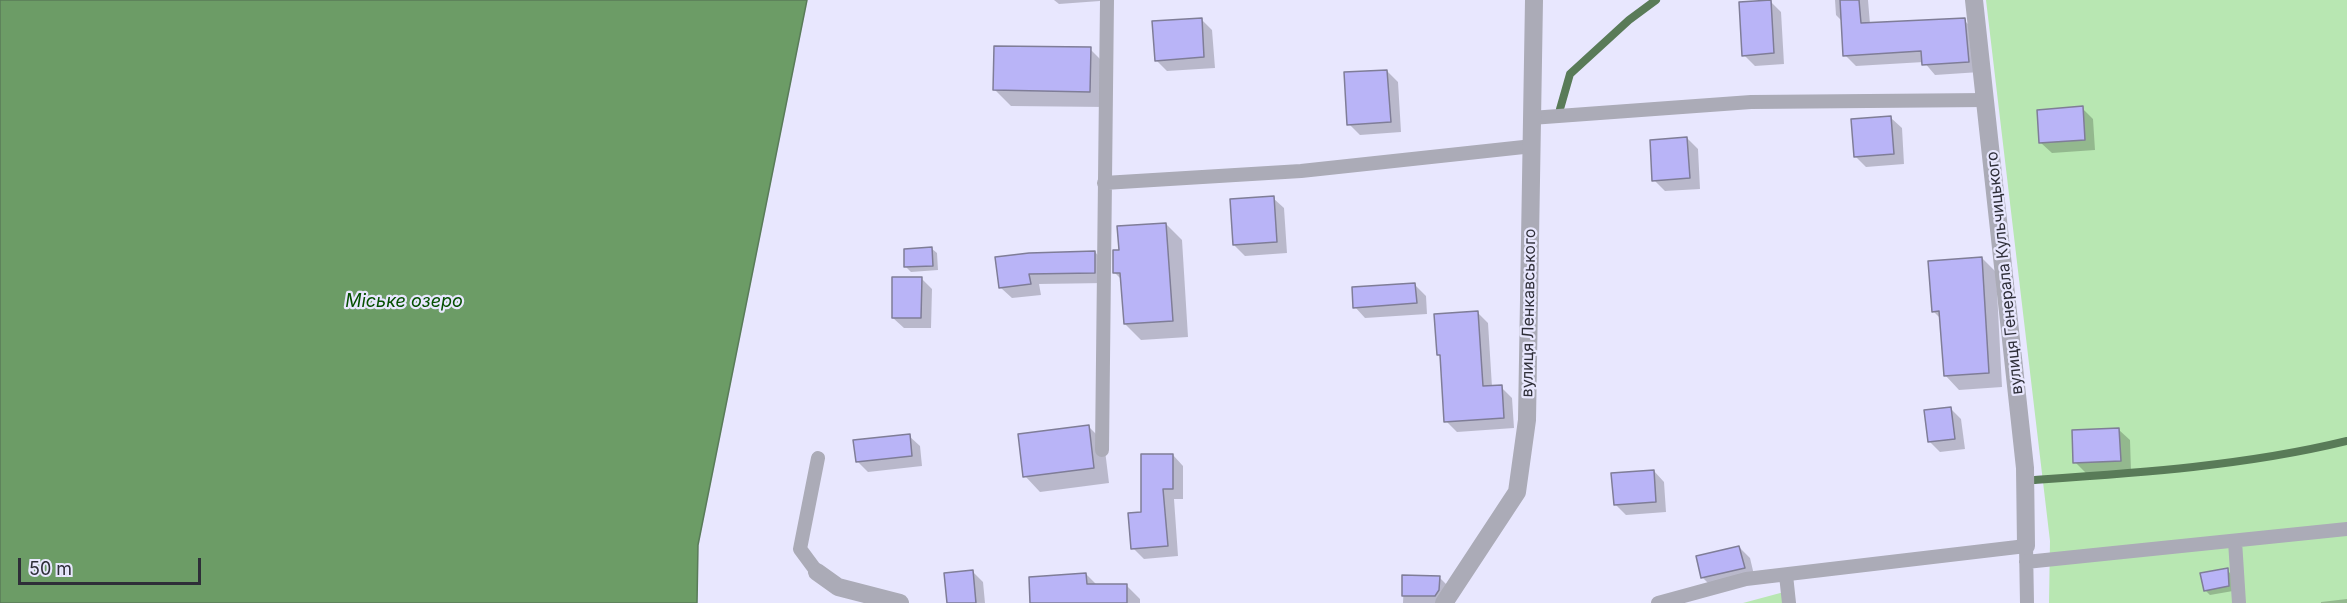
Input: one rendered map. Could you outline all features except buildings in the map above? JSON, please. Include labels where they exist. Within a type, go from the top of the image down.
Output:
[{"type":"street","name":"вулиця Ленкавського","points":[[1444,603],[1517,492],[1527,420],[1534,0]]},
{"type":"street","name":"вулиця Генерала Кульчицького","points":[[1974,0],[2025,468],[2026,554]]},
{"type":"street","points":[[817,572],[838,587],[900,603]]},
{"type":"lane","points":[[1102,450],[1107,0]]},
{"type":"lane","points":[[1531,118],[1751,102],[1986,100]]},
{"type":"lane","points":[[1104,183],[1301,171],[1533,146]]},
{"type":"lane","points":[[817,572],[800,549],[818,458]]},
{"type":"lane","points":[[1658,603],[1718,585],[1786,574],[2026,554],[2235,541],[2347,529]]},
{"type":"lane","points":[[2235,541],[2239,603]]},
{"type":"lane","points":[[2026,554],[2027,603]]},
{"type":"lane","points":[[1786,574],[1789,603]]},
{"type":"shaded area","points":[[1986,0],[2347,0],[2347,603],[2049,603],[2050,541]]},
{"type":"shaded area","points":[[1784,592],[1787,603],[1743,603]]},
{"type":"water","name":"Міське озеро","points":[[0,0],[807,0],[698,545],[697,603],[0,603]]},
{"type":"waterway","points":[[1560,109],[1570,74],[1629,20],[1656,0]]},
{"type":"waterway","points":[[2033,480],[2230,462],[2270,457],[2347,441]]}]
